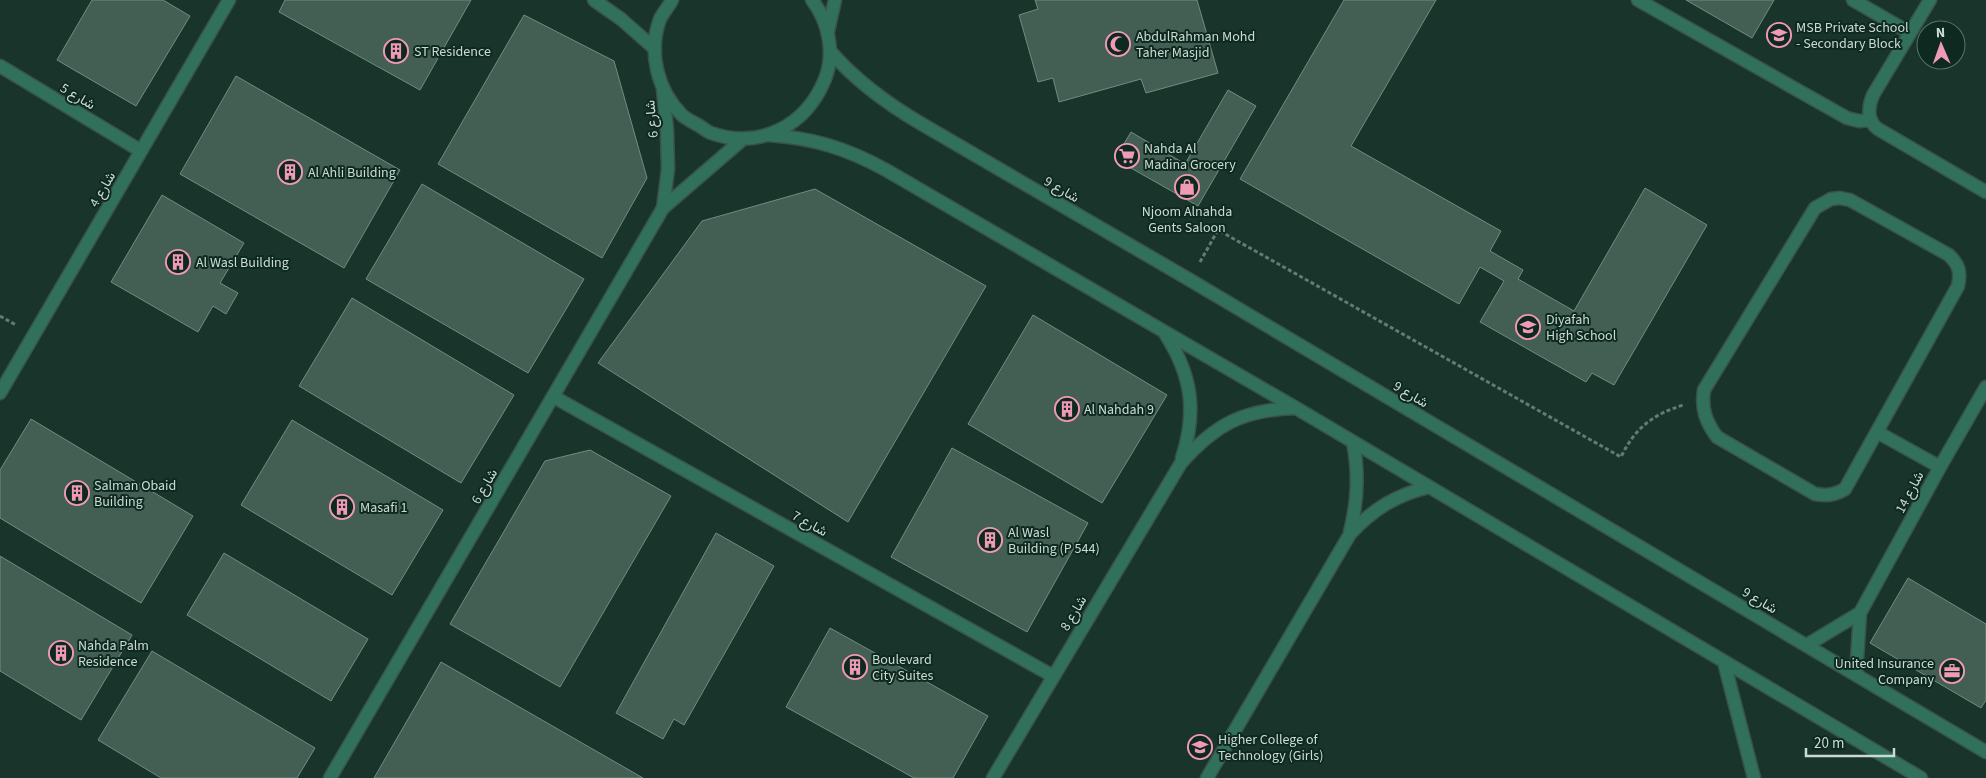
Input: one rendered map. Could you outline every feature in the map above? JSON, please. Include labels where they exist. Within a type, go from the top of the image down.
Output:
[{"type":"street","name":"شارع 4","points":[[0,393],[229,0]]},
{"type":"street","points":[[594,0],[622,18],[655,49]]},
{"type":"street","name":"شارع 6","points":[[663,208],[668,169],[668,130],[662,88],[656,68],[655,49],[660,19],[672,0]]},
{"type":"street","points":[[662,88],[682,115],[710,133],[743,139],[768,135],[788,126],[806,112],[819,94],[827,73],[830,51],[828,31],[819,9],[812,0]]},
{"type":"street","points":[[828,31],[835,0]]},
{"type":"street","points":[[1638,0],[1847,118],[1859,121],[1871,120]]},
{"type":"street","points":[[1852,0],[1910,33]]},
{"type":"street","points":[[1930,0],[1873,95],[1869,109],[1871,120],[1878,129],[1986,192]]},
{"type":"street","name":"شارع 9","points":[[830,51],[846,69],[891,106],[1190,280],[1986,752]]},
{"type":"street","name":"شارع 5","points":[[0,66],[141,151]]},
{"type":"street","points":[[768,135],[818,141],[864,158],[1296,408],[1921,778]]},
{"type":"street","name":"شارع 6","points":[[330,778],[663,208],[743,139]]},
{"type":"street","points":[[1831,199],[1850,200],[1949,255],[1957,263],[1960,274],[1958,286],[1845,489],[1836,494],[1826,496],[1815,494],[1717,437],[1709,426],[1704,413],[1703,399],[1704,390],[1815,208],[1831,199]]},
{"type":"street","name":"شارع 8","points":[[993,778],[1180,463],[1188,441],[1191,419],[1190,396],[1186,373],[1177,351],[1164,332]]},
{"type":"street","name":"شارع 14","points":[[1856,675],[1860,613],[1986,387]]},
{"type":"street","name":"شارع 7","points":[[554,397],[1053,676]]},
{"type":"street","name":"شارع 8","points":[[1180,463],[1211,433],[1229,422],[1272,409],[1296,408]]},
{"type":"street","points":[[1877,432],[1940,467]]},
{"type":"street","points":[[1350,534],[1356,510],[1358,486],[1353,442]]},
{"type":"street","points":[[1207,778],[1350,534],[1377,508],[1393,498],[1429,487]]},
{"type":"street","points":[[1807,645],[1860,613]]},
{"type":"street","points":[[1724,662],[1754,778]]},
{"type":"path","points":[[1190,280],[1218,230],[1621,458],[1628,442],[1653,417],[1703,399]]},
{"type":"building","points":[[92,0],[163,0],[190,16],[136,106],[57,60]]},
{"type":"building","name":"ST Residence","points":[[285,0],[471,0],[420,90],[279,12]]},
{"type":"building","name":"AbdulRahman Mohd Taher Masjid","points":[[1035,0],[1197,0],[1218,73],[1146,93],[1141,79],[1059,102],[1053,78],[1038,82],[1019,15],[1038,9]]},
{"type":"building","points":[[1344,0],[1436,0],[1351,146],[1501,231],[1490,251],[1523,270],[1518,279],[1574,311],[1645,188],[1707,225],[1614,385],[1592,373],[1586,382],[1480,322],[1504,281],[1480,267],[1459,304],[1240,179]]},
{"type":"building","points":[[1686,0],[1774,0],[1752,38]]},
{"type":"building","points":[[524,15],[614,61],[647,178],[602,258],[438,164]]},
{"type":"building","name":"Al Ahli Building","points":[[236,76],[400,170],[344,268],[180,174]]},
{"type":"building","points":[[1228,90],[1256,106],[1198,206],[1115,159],[1131,132],[1185,164]]},
{"type":"building","points":[[422,184],[584,279],[528,373],[366,279]]},
{"type":"building","points":[[815,189],[986,286],[848,522],[598,363],[702,221]]},
{"type":"building","name":"Al Wasl Building","points":[[162,195],[244,243],[220,283],[238,293],[226,314],[213,306],[198,332],[111,282]]},
{"type":"building","points":[[352,298],[514,395],[461,483],[299,386]]},
{"type":"building","name":"Al Nahdah 9","points":[[1033,315],[1167,395],[1102,503],[968,424]]},
{"type":"building","name":"Salman Obaid Building","points":[[31,419],[193,516],[141,603],[0,518],[0,470]]},
{"type":"building","name":"Masafi 1","points":[[292,420],[443,510],[392,595],[241,505]]},
{"type":"building","name":"Al Wasl Building (P 544)","points":[[952,448],[1088,523],[1027,632],[891,557]]},
{"type":"building","points":[[590,450],[671,496],[560,687],[450,624],[545,461]]},
{"type":"building","points":[[716,533],[774,566],[684,725],[674,719],[663,739],[616,713]]},
{"type":"building","points":[[224,553],[368,639],[331,701],[187,615]]},
{"type":"building","name":"Nahda Palm Residence","points":[[0,556],[132,635],[81,720],[0,671]]},
{"type":"building","name":"United Insurance Company","points":[[1908,578],[1986,624],[1986,700],[1981,708],[1870,643]]},
{"type":"building","name":"Boulevard City Suites","points":[[830,628],[988,716],[953,778],[914,778],[786,707]]},
{"type":"building","points":[[152,651],[315,748],[297,778],[161,778],[98,740]]},
{"type":"building","points":[[441,662],[643,778],[374,778]]},
{"type":"place","name":"MSB Private School - Secondary Block","points":[[1779,35]]},
{"type":"place","name":"AbdulRahman Mohd Taher Masjid","points":[[1118,44]]},
{"type":"place","name":"ST Residence","points":[[396,51]]},
{"type":"place","name":"Nahda Al Madina Grocery","points":[[1127,156]]},
{"type":"place","name":"Al Ahli Building","points":[[290,172]]},
{"type":"place","name":"Njoom Alnahda Gents Saloon","points":[[1187,187]]},
{"type":"place","name":"Al Wasl Building","points":[[178,262]]},
{"type":"place","name":"Diyafah High School","points":[[1528,327]]},
{"type":"place","name":"Al Nahdah 9","points":[[1067,409]]},
{"type":"place","name":"Salman Obaid Building","points":[[77,493]]},
{"type":"place","name":"Masafi 1","points":[[342,507]]},
{"type":"place","name":"Al Wasl Building (P 544)","points":[[990,540]]},
{"type":"place","name":"Nahda Palm Residence","points":[[61,653]]},
{"type":"place","name":"Boulevard City Suites","points":[[855,667]]},
{"type":"place","name":"United Insurance Company","points":[[1952,671]]},
{"type":"place","name":"Higher College of Technology (Girls)","points":[[1200,747]]}]
